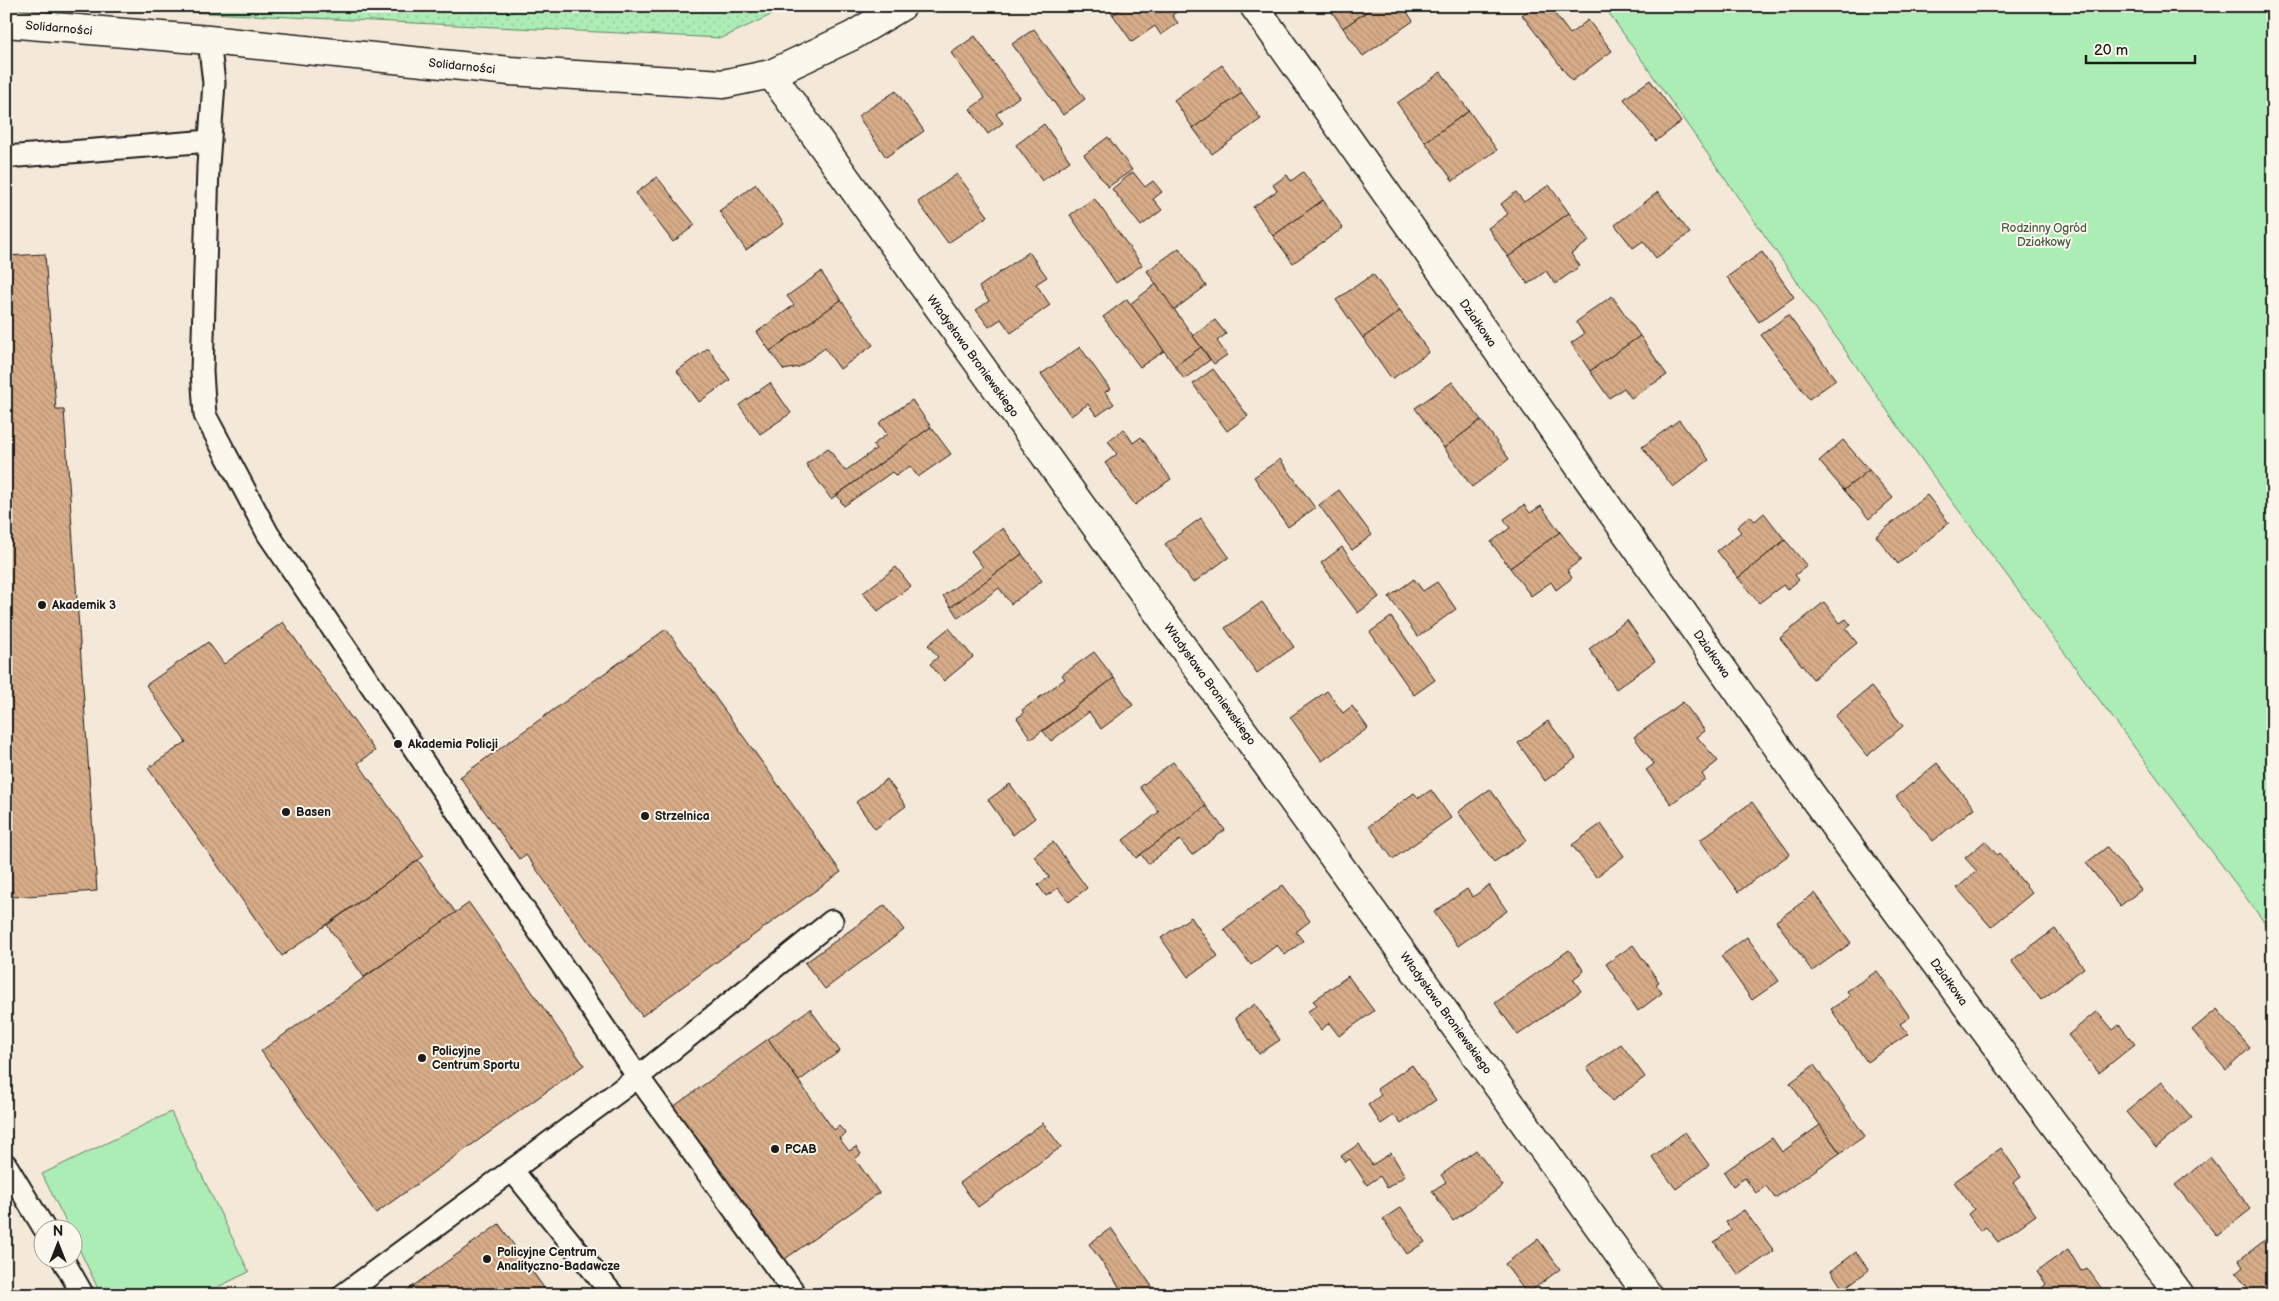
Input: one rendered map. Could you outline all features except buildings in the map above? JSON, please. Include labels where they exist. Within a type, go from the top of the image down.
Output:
[{"type":"street","name":"Solidarności","points":[[6,23],[209,40],[510,71],[716,84],[771,74],[852,36],[902,6]]},
{"type":"street","name":"Działkowa","points":[[1254,6],[1813,797],[2180,1295]]},
{"type":"street","name":"Władysława Broniewskiego","points":[[771,74],[1648,1295]]},
{"type":"lane","points":[[209,40],[214,83],[210,141],[202,372],[205,415],[268,534],[638,1077],[796,1295]]},
{"type":"lane","points":[[6,157],[210,141]]},
{"type":"lane","points":[[343,1295],[638,1077],[832,921]]},
{"type":"lane","points":[[6,1164],[38,1218]]},
{"type":"lane","points":[[512,1170],[613,1295]]},
{"type":"lane","points":[[68,1268],[83,1295]]},
{"type":"green space","points":[[65,6],[790,6],[722,38]]},
{"type":"green space","name":"Rodzinny Ogród Działkowy","points":[[1604,6],[2273,6],[2273,934],[1931,473]]},
{"type":"green space","points":[[171,1112],[249,1272],[201,1295],[101,1295],[82,1255],[82,1218],[64,1218],[42,1174]]},
{"type":"place","name":"Akademik 3","points":[[42,605]]},
{"type":"place","name":"Akademia Policji","points":[[398,744]]},
{"type":"place","name":"Basen","points":[[286,812]]},
{"type":"place","name":"Strzelnica","points":[[645,816]]},
{"type":"place","name":"Policyjne Centrum Sportu","points":[[422,1058]]},
{"type":"place","name":"PCAB","points":[[775,1149]]},
{"type":"place","name":"Policyjne Centrum Analityczno-Badawcze","points":[[487,1259]]}]
